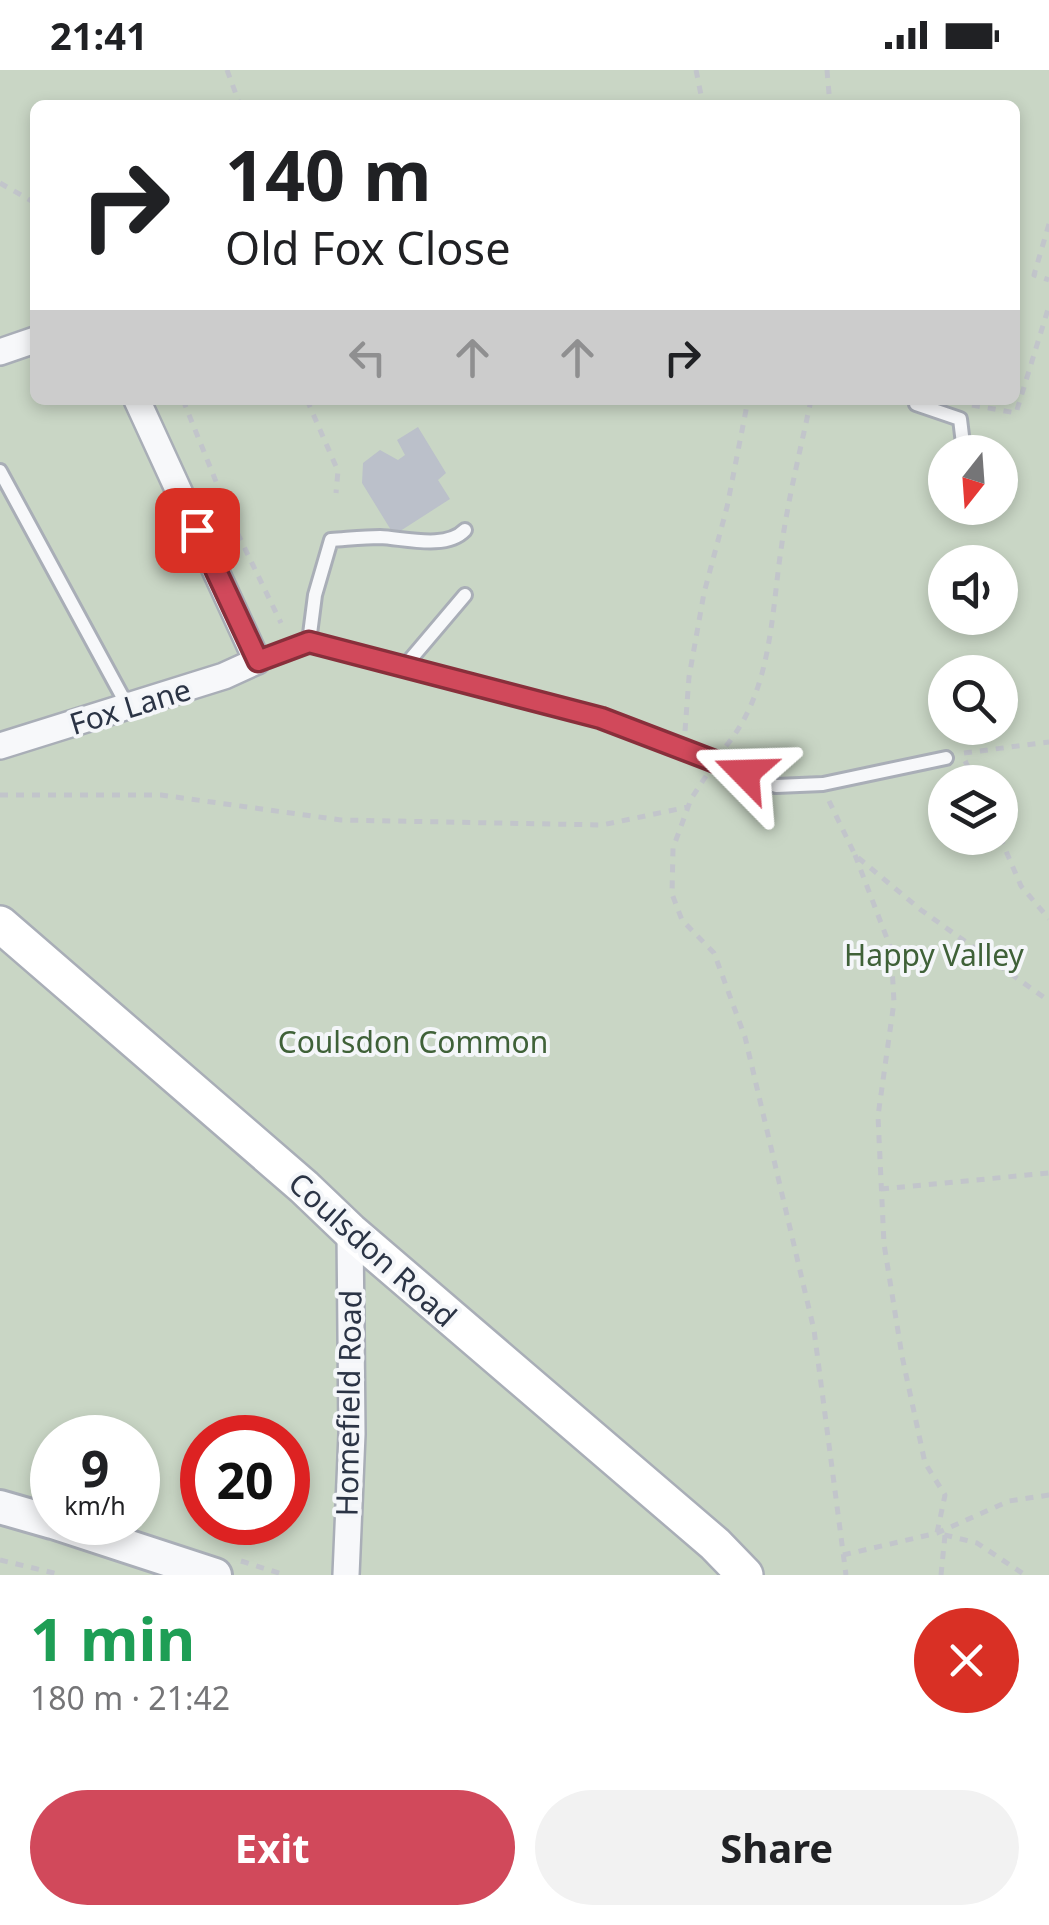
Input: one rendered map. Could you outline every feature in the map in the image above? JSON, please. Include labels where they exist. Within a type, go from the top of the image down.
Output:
[{"type":"main road","name":"Coulsdon Road","points":[[0,924],[715,1544],[745,1575]]},
{"type":"street","points":[[0,352],[30,342]]},
{"type":"street","points":[[138,405],[258,661]]},
{"type":"street","name":"Fox Lane","points":[[0,746],[224,676],[258,661]]},
{"type":"street","name":"Homefield Road","points":[[346,1575],[352,1434],[350,1231]]},
{"type":"street","points":[[0,1507],[30,1515]]},
{"type":"street","points":[[124,1545],[216,1575]]},
{"type":"lane","points":[[919,405],[960,419],[962,435]]},
{"type":"lane","points":[[0,471],[128,707]]},
{"type":"lane","points":[[309,642],[315,595],[332,540],[378,537],[427,541],[459,536],[465,530]]},
{"type":"lane","points":[[404,667],[465,595]]},
{"type":"lane","points":[[258,661],[309,642],[601,718],[776,786],[823,784],[946,758]]},
{"type":"path","points":[[227,70],[238,100]]},
{"type":"path","points":[[696,70],[701,100]]},
{"type":"path","points":[[827,70],[830,100]]},
{"type":"path","points":[[0,184],[30,201]]},
{"type":"path","points":[[1049,224],[1034,275],[1049,280]]},
{"type":"path","points":[[1020,400],[1049,306]]},
{"type":"path","points":[[185,405],[234,526],[281,623]]},
{"type":"path","points":[[309,405],[338,471],[336,492]]},
{"type":"path","points":[[684,749],[688,677],[747,405]]},
{"type":"path","points":[[810,405],[782,540],[763,677],[741,728],[715,760],[688,807],[673,848],[672,894],[682,920],[714,953],[745,1037],[814,1330],[846,1575]]},
{"type":"path","points":[[960,419],[972,405],[1016,413],[1018,405]]},
{"type":"path","points":[[968,765],[962,754],[1049,742]]},
{"type":"path","points":[[823,784],[891,950],[894,1002],[878,1116],[884,1244],[925,1463],[945,1495],[941,1575]]},
{"type":"path","points":[[0,795],[162,795],[341,820],[602,825],[688,807]]},
{"type":"path","points":[[855,855],[921,910],[1049,1001]]},
{"type":"path","points":[[1007,855],[1020,886],[1049,919]]},
{"type":"path","points":[[881,1190],[1049,1173]]},
{"type":"path","points":[[843,1554],[941,1534],[1009,1501],[1049,1495]]},
{"type":"path","points":[[941,1534],[977,1543],[1025,1575]]},
{"type":"path","points":[[0,1560],[62,1575]]},
{"type":"green space","name":"Coulsdon Common","points":[[0,70],[1049,70],[1049,1575],[0,1575]]},
{"type":"building","points":[[418,427],[446,473],[438,480],[450,499],[394,535],[362,483],[363,463],[380,450],[398,460],[405,455],[397,440]]},
{"type":"route","points":[[197,530],[258,661],[309,642],[601,718],[745,773]]},
{"type":"park label","name":"Happy Valley","points":[[934,954]]}]
